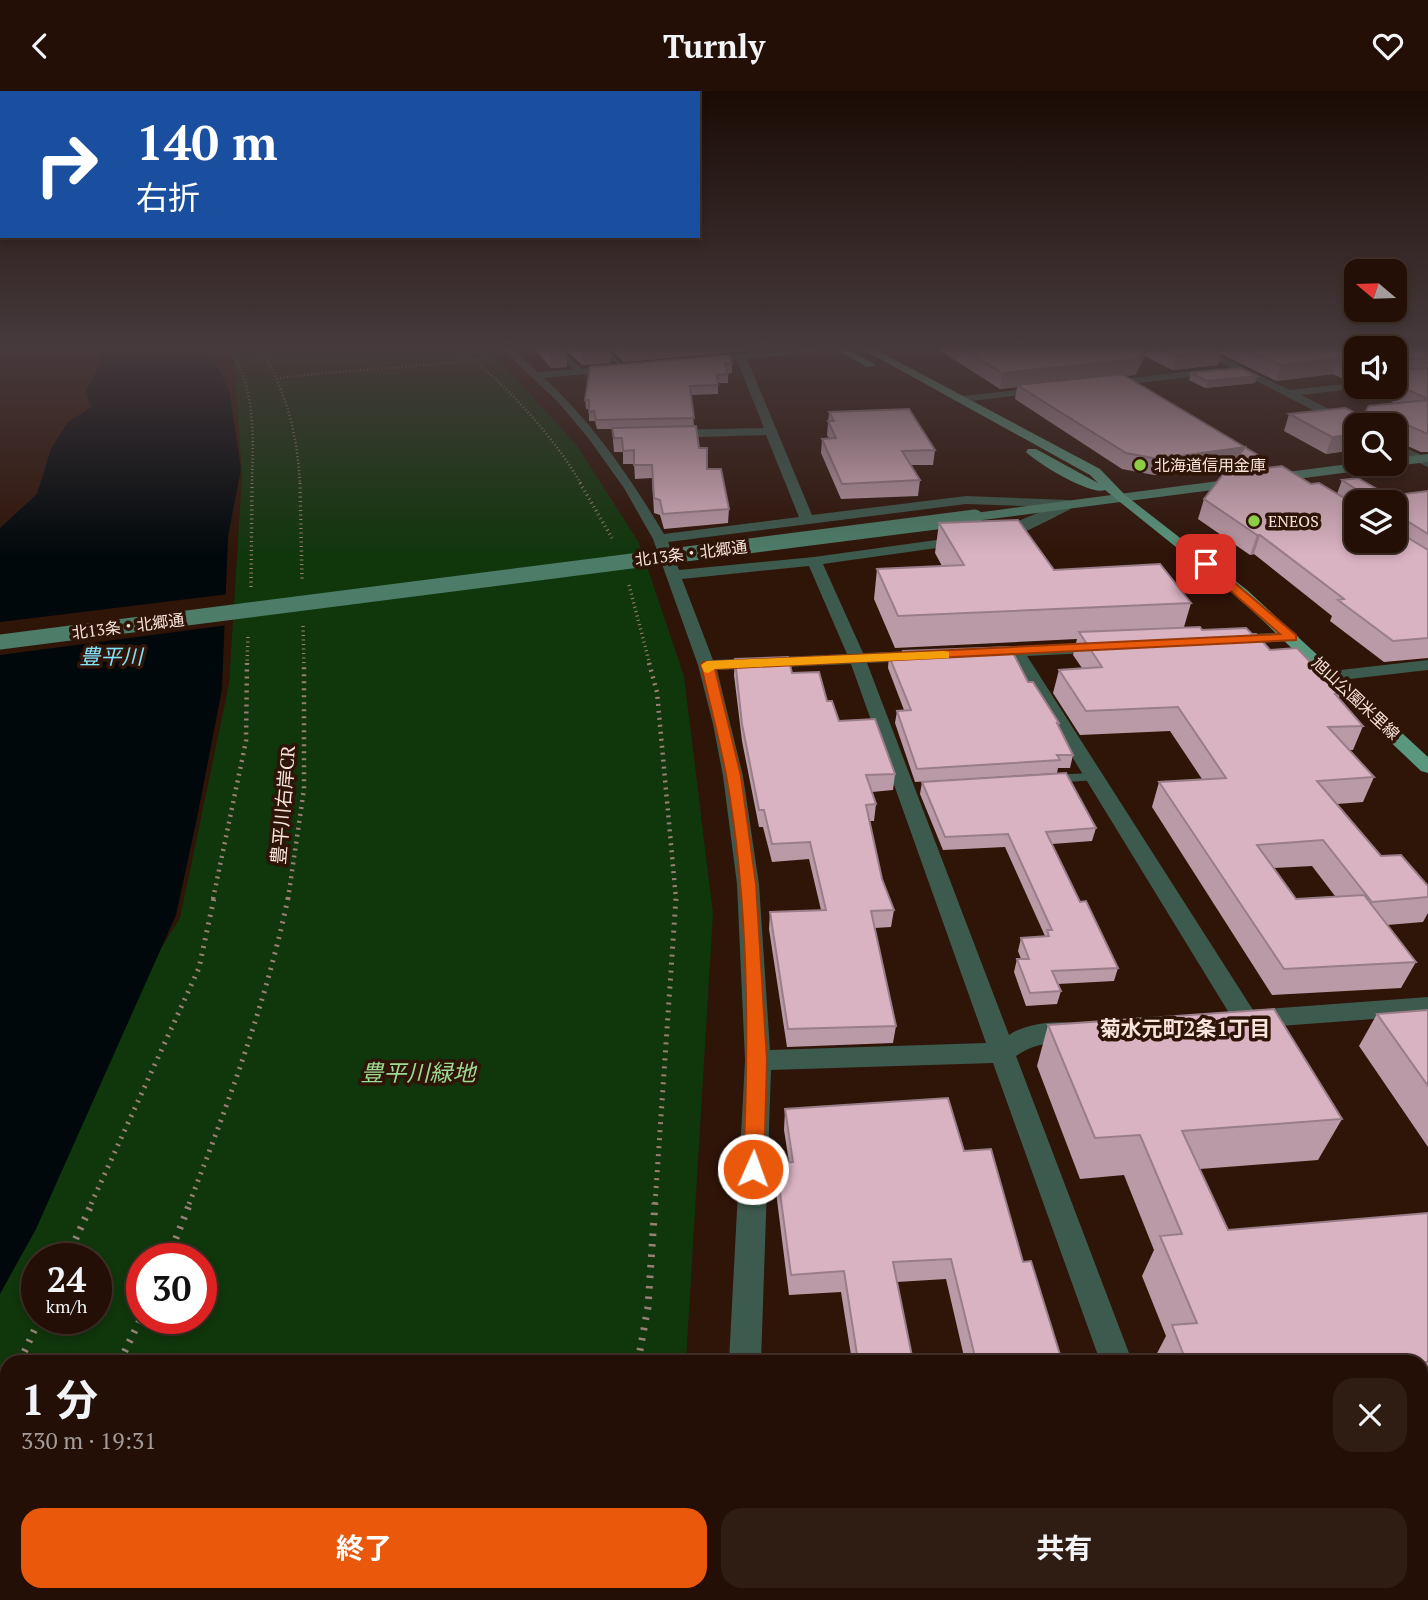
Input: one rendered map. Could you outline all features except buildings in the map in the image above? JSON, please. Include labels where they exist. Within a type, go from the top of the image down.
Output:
[{"type":"main road","points":[[966,415],[984,425]]},
{"type":"main road","name":"旭山公園米里線","points":[[994,415],[1095,472],[1120,498],[1242,593],[1428,767]]},
{"type":"main road","name":"旭山公園米里線","points":[[1016,442],[1070,475],[1120,498]]},
{"type":"street","points":[[578,415],[600,436],[660,540],[676,575],[707,665],[733,776],[747,884],[758,1060],[746,1355]]},
{"type":"street","points":[[766,415],[807,520]]},
{"type":"street","points":[[649,434],[772,431]]},
{"type":"street","points":[[1407,452],[1425,460]]},
{"type":"street","points":[[1407,461],[1425,460]]},
{"type":"street","points":[[1264,464],[1306,489]]},
{"type":"street","name":"北13条・北郷通","points":[[0,642],[1344,469]]},
{"type":"street","points":[[660,540],[965,500],[1069,504]]},
{"type":"street","points":[[676,575],[814,561],[1005,534],[1069,504]]},
{"type":"street","points":[[814,561],[910,788],[1002,1053],[1114,1355]]},
{"type":"street","points":[[1217,641],[1291,638]]},
{"type":"street","points":[[963,654],[1123,646]]},
{"type":"street","points":[[1016,652],[1246,1019]]},
{"type":"street","points":[[707,665],[936,655]]},
{"type":"street","points":[[1332,676],[1428,666]]},
{"type":"street","points":[[1218,1021],[1428,1006]]},
{"type":"street","points":[[758,1060],[1002,1053],[1027,1036],[1095,1031]]},
{"type":"lane","points":[[1038,780],[1092,777]]},
{"type":"path","points":[[251,588],[253,415]]},
{"type":"path","points":[[292,415],[297,435],[302,587]]},
{"type":"path","points":[[529,415],[564,452],[613,541]]},
{"type":"path","points":[[629,585],[657,692],[676,900],[648,1307],[639,1355]]},
{"type":"path","name":"豊平川右岸CR","points":[[174,1243],[227,1109],[264,994],[290,888],[302,811],[305,755],[303,614]]},
{"type":"path","points":[[74,1243],[199,968],[246,741],[248,624]]},
{"type":"path","points":[[23,1355],[33,1334]]},
{"type":"path","points":[[123,1355],[133,1334]]},
{"type":"green space","name":"豊平川緑地","points":[[238,415],[550,415],[578,447],[639,543],[684,676],[713,913],[686,1355],[0,1355],[0,1207],[180,918],[229,684],[242,476]]},
{"type":"water","name":"豊平川","points":[[79,415],[233,415],[241,469],[228,536],[222,689],[176,915],[36,1229],[28,1243],[21,1243],[21,1256],[0,1294],[0,528],[37,494],[51,449],[68,422]]},
{"type":"pier","points":[[229,594],[228,625],[0,655],[0,622]]},
{"type":"slow traffic","points":[[708,669],[707,665],[944,655]]},
{"type":"place","name":"北海道信用金庫","points":[[1140,465]]},
{"type":"place","name":"ENEOS","points":[[1254,521]]},
{"type":"district","name":"菊水元町2条1丁目","points":[[1185,1029]]},
{"type":"route","points":[[753,1169],[758,1060],[747,884],[733,776],[707,665],[1291,638],[1206,564]]}]
